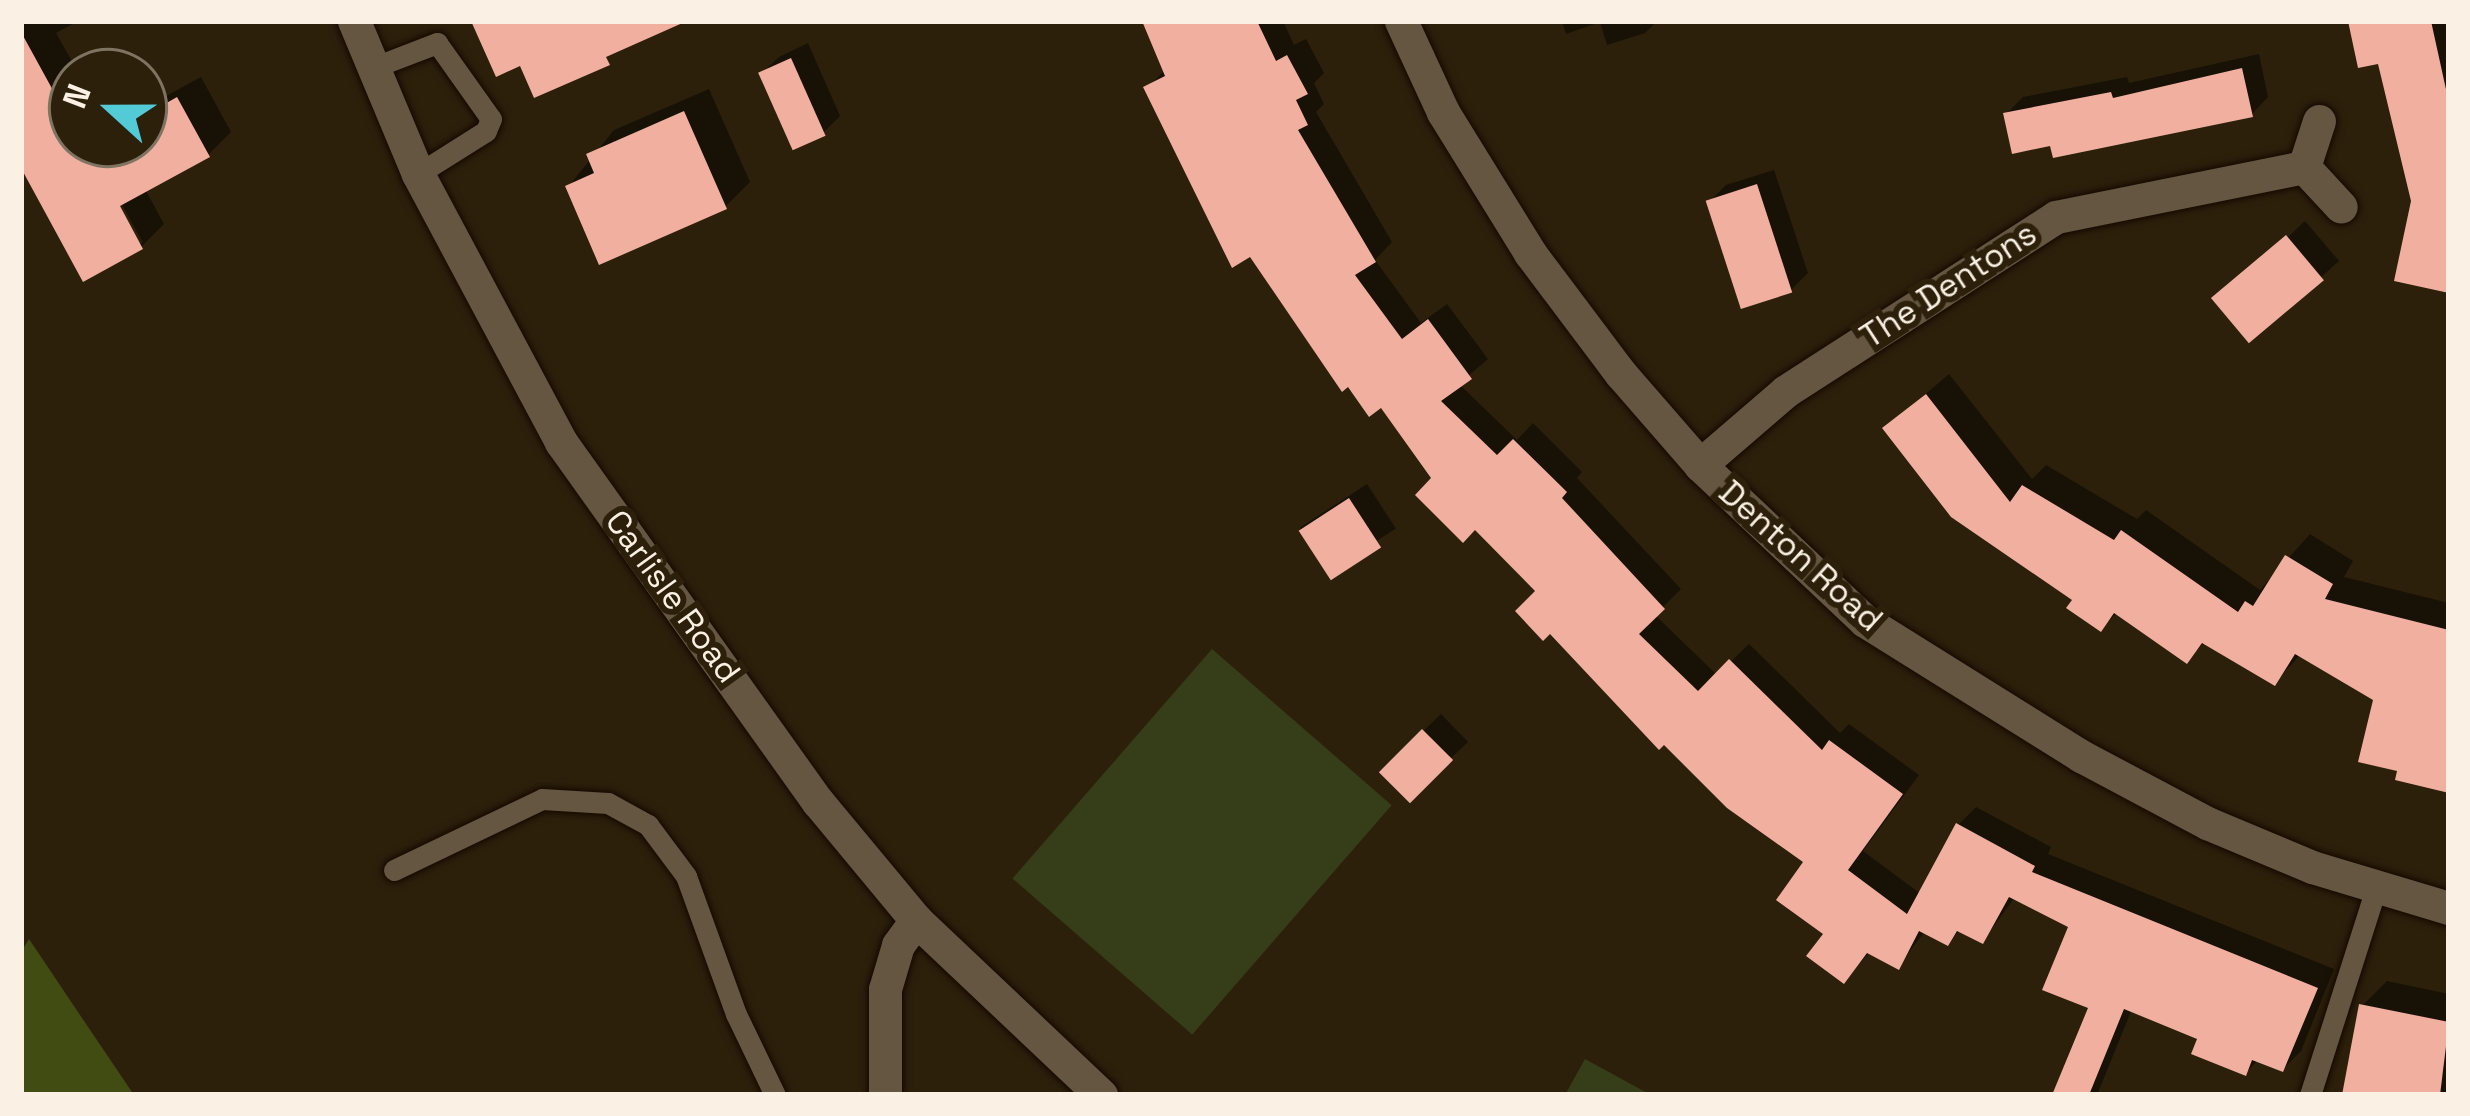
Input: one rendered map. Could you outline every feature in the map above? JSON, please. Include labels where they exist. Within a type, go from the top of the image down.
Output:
[{"type":"street","name":"Carlisle Road","points":[[354,21],[418,174],[561,442],[818,802],[916,920],[1101,1095]]},
{"type":"street","name":"Denton Road","points":[[1401,21],[1443,112],[1530,253],[1621,374],[1700,466],[1865,621],[1972,692],[2207,823],[2376,888],[2449,908]]},
{"type":"street","points":[[2319,122],[2304,166],[2341,208]]},
{"type":"street","name":"The Dentons","points":[[1700,466],[1786,391],[2056,217],[2304,166]]},
{"type":"street","points":[[885,1095],[885,989],[898,945],[916,920]]},
{"type":"lane","points":[[373,68],[437,44],[491,119],[486,130],[418,174]]},
{"type":"lane","points":[[394,870],[542,800],[608,803],[648,825],[686,876],[736,1014],[775,1095]]},
{"type":"lane","points":[[2310,1095],[2376,888]]},
{"type":"green space","points":[[1212,649],[1392,805],[1192,1035],[1013,878]]},
{"type":"green space","points":[[29,939],[134,1095],[21,1095],[21,952]]},
{"type":"green space","points":[[1585,1059],[1651,1095],[1565,1095]]},
{"type":"building","points":[[471,21],[687,21],[606,57],[610,65],[534,98],[520,66],[496,77]]},
{"type":"building","points":[[1142,21],[1257,21],[1276,61],[1287,55],[1308,94],[1296,100],[1308,125],[1298,130],[1376,262],[1355,275],[1402,339],[1428,319],[1472,379],[1441,401],[1497,455],[1513,439],[1567,492],[1562,498],[1665,609],[1639,634],[1698,691],[1729,659],[1822,750],[1829,740],[1903,794],[1848,870],[1907,914],[1956,823],[2035,866],[2032,872],[2318,988],[2283,1072],[2252,1060],[2246,1076],[2191,1054],[2197,1039],[2124,1009],[2089,1095],[2052,1095],[2088,1008],[2042,990],[2068,927],[2009,897],[1983,944],[1957,931],[1948,946],[1919,931],[1899,970],[1867,953],[1844,984],[1806,956],[1823,934],[1776,900],[1803,862],[1727,808],[1664,745],[1659,750],[1550,634],[1543,641],[1515,611],[1535,591],[1475,530],[1463,543],[1415,495],[1431,478],[1381,408],[1369,417],[1348,387],[1342,392],[1250,257],[1232,268],[1143,87],[1165,76]]},
{"type":"building","points":[[2348,21],[2431,21],[2449,103],[2449,293],[2394,281],[2411,201],[2378,64],[2358,68]]},
{"type":"building","points":[[21,32],[48,81],[48,168],[168,168],[168,102],[177,97],[210,157],[120,206],[143,249],[83,282],[21,168]]},
{"type":"building","points":[[791,58],[826,136],[793,150],[758,73]]},
{"type":"building","points":[[2242,68],[2253,117],[2053,158],[2050,146],[2012,154],[2003,113],[2111,92],[2113,98]]},
{"type":"building","points":[[684,111],[727,209],[599,265],[565,186],[594,173],[586,154]]},
{"type":"building","points":[[1757,184],[1792,292],[1741,309],[1706,201]]},
{"type":"building","points":[[2286,235],[2324,280],[2249,343],[2211,298]]},
{"type":"building","points":[[1926,394],[2010,502],[2022,485],[2114,540],[2121,530],[2238,612],[2245,601],[2253,606],[2285,555],[2333,584],[2325,599],[2449,630],[2449,793],[2395,780],[2397,771],[2358,762],[2373,700],[2295,654],[2275,686],[2202,643],[2187,664],[2114,613],[2101,632],[2066,608],[2072,600],[1951,517],[1882,428]]},
{"type":"building","points":[[1349,498],[1381,547],[1331,580],[1299,531]]},
{"type":"building","points":[[1422,729],[1453,760],[1410,803],[1379,772]]},
{"type":"building","points":[[2359,1004],[2449,1022],[2440,1095],[2342,1095]]}]
